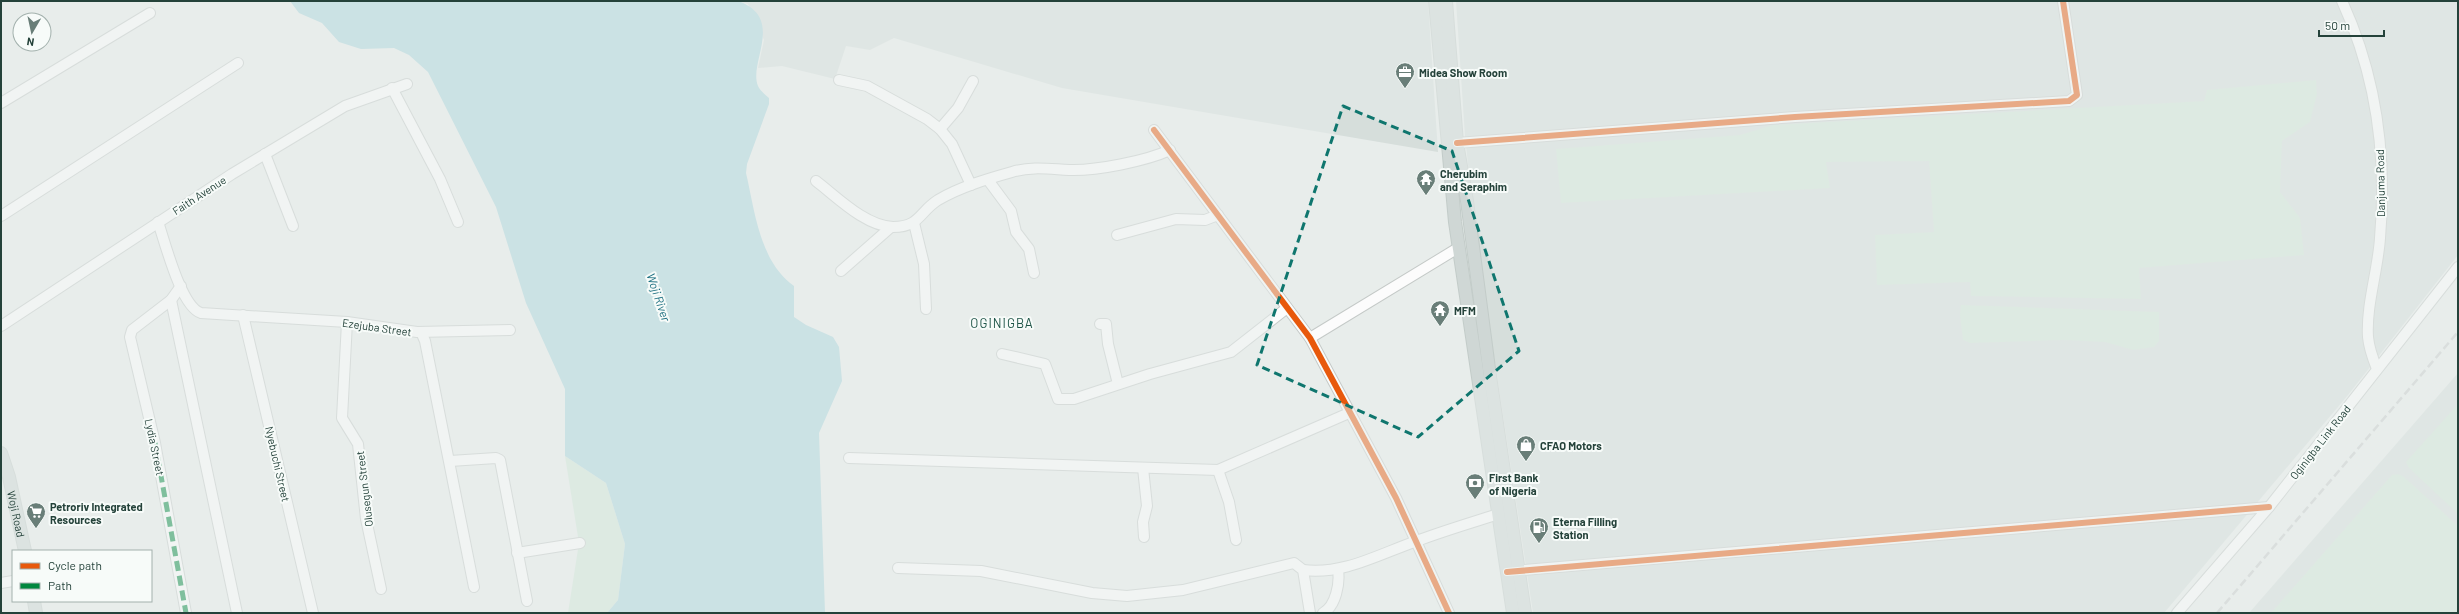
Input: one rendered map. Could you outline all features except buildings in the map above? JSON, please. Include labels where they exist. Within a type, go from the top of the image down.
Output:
[{"type":"main road","points":[[1435,1],[1447,148],[1458,248],[1513,613]]},
{"type":"main road","points":[[1446,1],[1457,143],[1467,201],[1489,369],[1526,613]]},
{"type":"main road","name":"Woji Road","points":[[1,453],[9,477],[25,550]]},
{"type":"main road","points":[[34,602],[36,613]]},
{"type":"street","points":[[1457,143],[1795,117],[2068,101],[2077,95],[2063,1]]},
{"type":"street","name":"Danjuma Road","points":[[2342,1],[2354,28],[2366,67],[2375,109],[2381,156],[2382,202],[2380,238],[2368,337],[2377,369]]},
{"type":"street","points":[[1,103],[150,12]]},
{"type":"street","points":[[1,216],[238,63]]},
{"type":"street","points":[[839,80],[868,86],[940,129],[952,144],[971,185]]},
{"type":"street","points":[[940,129],[958,108],[973,81]]},
{"type":"street","name":"Faith Avenue","points":[[1,326],[158,222],[265,154],[345,106],[392,88],[407,84]]},
{"type":"street","points":[[392,88],[440,179],[458,222]]},
{"type":"street","points":[[1154,130],[1310,338],[1348,413],[1417,540],[1449,613]]},
{"type":"street","points":[[816,181],[864,217],[891,227],[906,226],[914,224],[939,200],[971,185],[988,180],[1031,168],[1080,170],[1125,163],[1159,155],[1170,150]]},
{"type":"street","points":[[265,154],[292,226]]},
{"type":"street","points":[[988,180],[1011,211],[1016,232],[1029,248],[1034,273]]},
{"type":"street","points":[[1118,234],[1176,219],[1205,220],[1218,215]]},
{"type":"street","name":"Ezejuba Street","points":[[158,222],[181,286],[191,308],[195,311],[347,322],[420,332],[425,341],[474,587]]},
{"type":"street","points":[[914,224],[924,264],[926,309]]},
{"type":"street","points":[[841,271],[891,227]]},
{"type":"street","points":[[1310,338],[1458,248]]},
{"type":"street","name":"Oginigba Link Road","points":[[2177,613],[2269,507],[2458,267]]},
{"type":"street","name":"Lydia Street","points":[[181,286],[171,300],[132,330],[130,337],[155,443],[186,613]]},
{"type":"street","points":[[171,300],[237,613]]},
{"type":"street","points":[[1002,354],[1045,364],[1056,396],[1064,400],[1231,352],[1287,308]]},
{"type":"street","name":"Nyebuchi Street","points":[[244,315],[313,613]]},
{"type":"street","name":"Olusegun Street","points":[[347,322],[342,418],[358,444],[366,519],[381,589]]},
{"type":"street","points":[[1100,324],[1106,324],[1108,344],[1118,384]]},
{"type":"street","points":[[420,332],[510,330]]},
{"type":"street","points":[[850,458],[1218,470],[1348,413]]},
{"type":"street","points":[[450,461],[499,458],[517,553],[528,601]]},
{"type":"street","points":[[1143,468],[1147,506],[1143,522],[1144,537]]},
{"type":"street","points":[[1218,470],[1229,502],[1236,540]]},
{"type":"street","points":[[1507,572],[2269,507]]},
{"type":"street","points":[[1303,570],[1322,572],[1338,570],[1417,540],[1498,514]]},
{"type":"street","points":[[517,553],[580,543]]},
{"type":"street","points":[[898,568],[985,571],[1092,593],[1127,596],[1184,590],[1288,564],[1297,564],[1303,570],[1310,613]]},
{"type":"street","points":[[1323,613],[1333,601],[1339,578],[1338,570]]},
{"type":"street","points":[[1,583],[12,581]]},
{"type":"highlighted area","points":[[1343,106],[1452,151],[1519,351],[1418,437],[1257,365]]},
{"type":"shaded area","points":[[738,1],[1428,1],[1438,152],[1062,88],[894,38],[870,50],[846,46],[835,79],[782,66],[758,68],[764,40],[748,4]]},
{"type":"shaded area","points":[[1456,1],[2458,1],[2458,255],[2348,395],[2164,613],[1533,613],[1475,231],[1465,136]]},
{"type":"shaded area","points":[[2458,373],[2458,613],[2249,613]]},
{"type":"green space","points":[[2316,80],[2317,94],[2310,122],[2282,141],[2280,192],[2300,218],[2304,255],[2139,268],[2141,299],[1971,296],[1970,282],[1877,285],[1875,235],[1934,232],[1929,161],[1826,162],[1830,188],[1561,203],[1556,149],[1740,135],[1773,125],[2204,101],[2207,90]]},
{"type":"green space","points":[[1961,305],[2159,312],[2159,341],[2154,347],[2133,350],[2105,342],[2063,340],[1970,343],[1963,340],[1960,315]]},
{"type":"green space","points":[[2458,404],[2458,514],[2409,468],[2406,462]]},
{"type":"green space","points":[[565,456],[606,483],[625,544],[618,600],[607,613],[568,613],[579,543]]},
{"type":"green space","points":[[2399,474],[2458,526],[2458,613],[2271,613],[2392,475]]},
{"type":"water","name":"Woji River","points":[[290,1],[738,1],[752,9],[760,18],[763,29],[756,76],[758,86],[769,98],[769,104],[747,164],[746,173],[756,219],[760,234],[773,263],[782,276],[794,286],[794,317],[806,325],[833,337],[839,347],[842,381],[819,433],[825,613],[607,613],[618,600],[625,544],[606,483],[565,456],[565,389],[526,303],[496,207],[428,72],[409,55],[394,48],[361,49],[339,42],[322,23],[299,13]]},
{"type":"railway","points":[[2217,613],[2458,332]]},
{"type":"marked path","points":[[155,443],[186,613]]},
{"type":"cycle path","points":[[1457,143],[1795,117],[2069,101],[2077,95],[2063,1]]},
{"type":"cycle path","points":[[1154,130],[1310,338],[1396,498],[1449,613]]},
{"type":"cycle path","points":[[1507,572],[2269,507]]},
{"type":"place","name":"Midea Show Room","points":[[1405,89]]},
{"type":"place","name":"Cherubim and Seraphim","points":[[1426,196]]},
{"type":"place","name":"MFM","points":[[1440,327]]},
{"type":"place","name":"CFAO Motors","points":[[1526,462]]},
{"type":"place","name":"First Bank of Nigeria","points":[[1475,500]]},
{"type":"place","name":"Petroriv Integrated Resources","points":[[36,529]]},
{"type":"place","name":"Eterna Filling Station","points":[[1539,544]]},
{"type":"district","name":"OGINIGBA","points":[[1002,323]]}]
